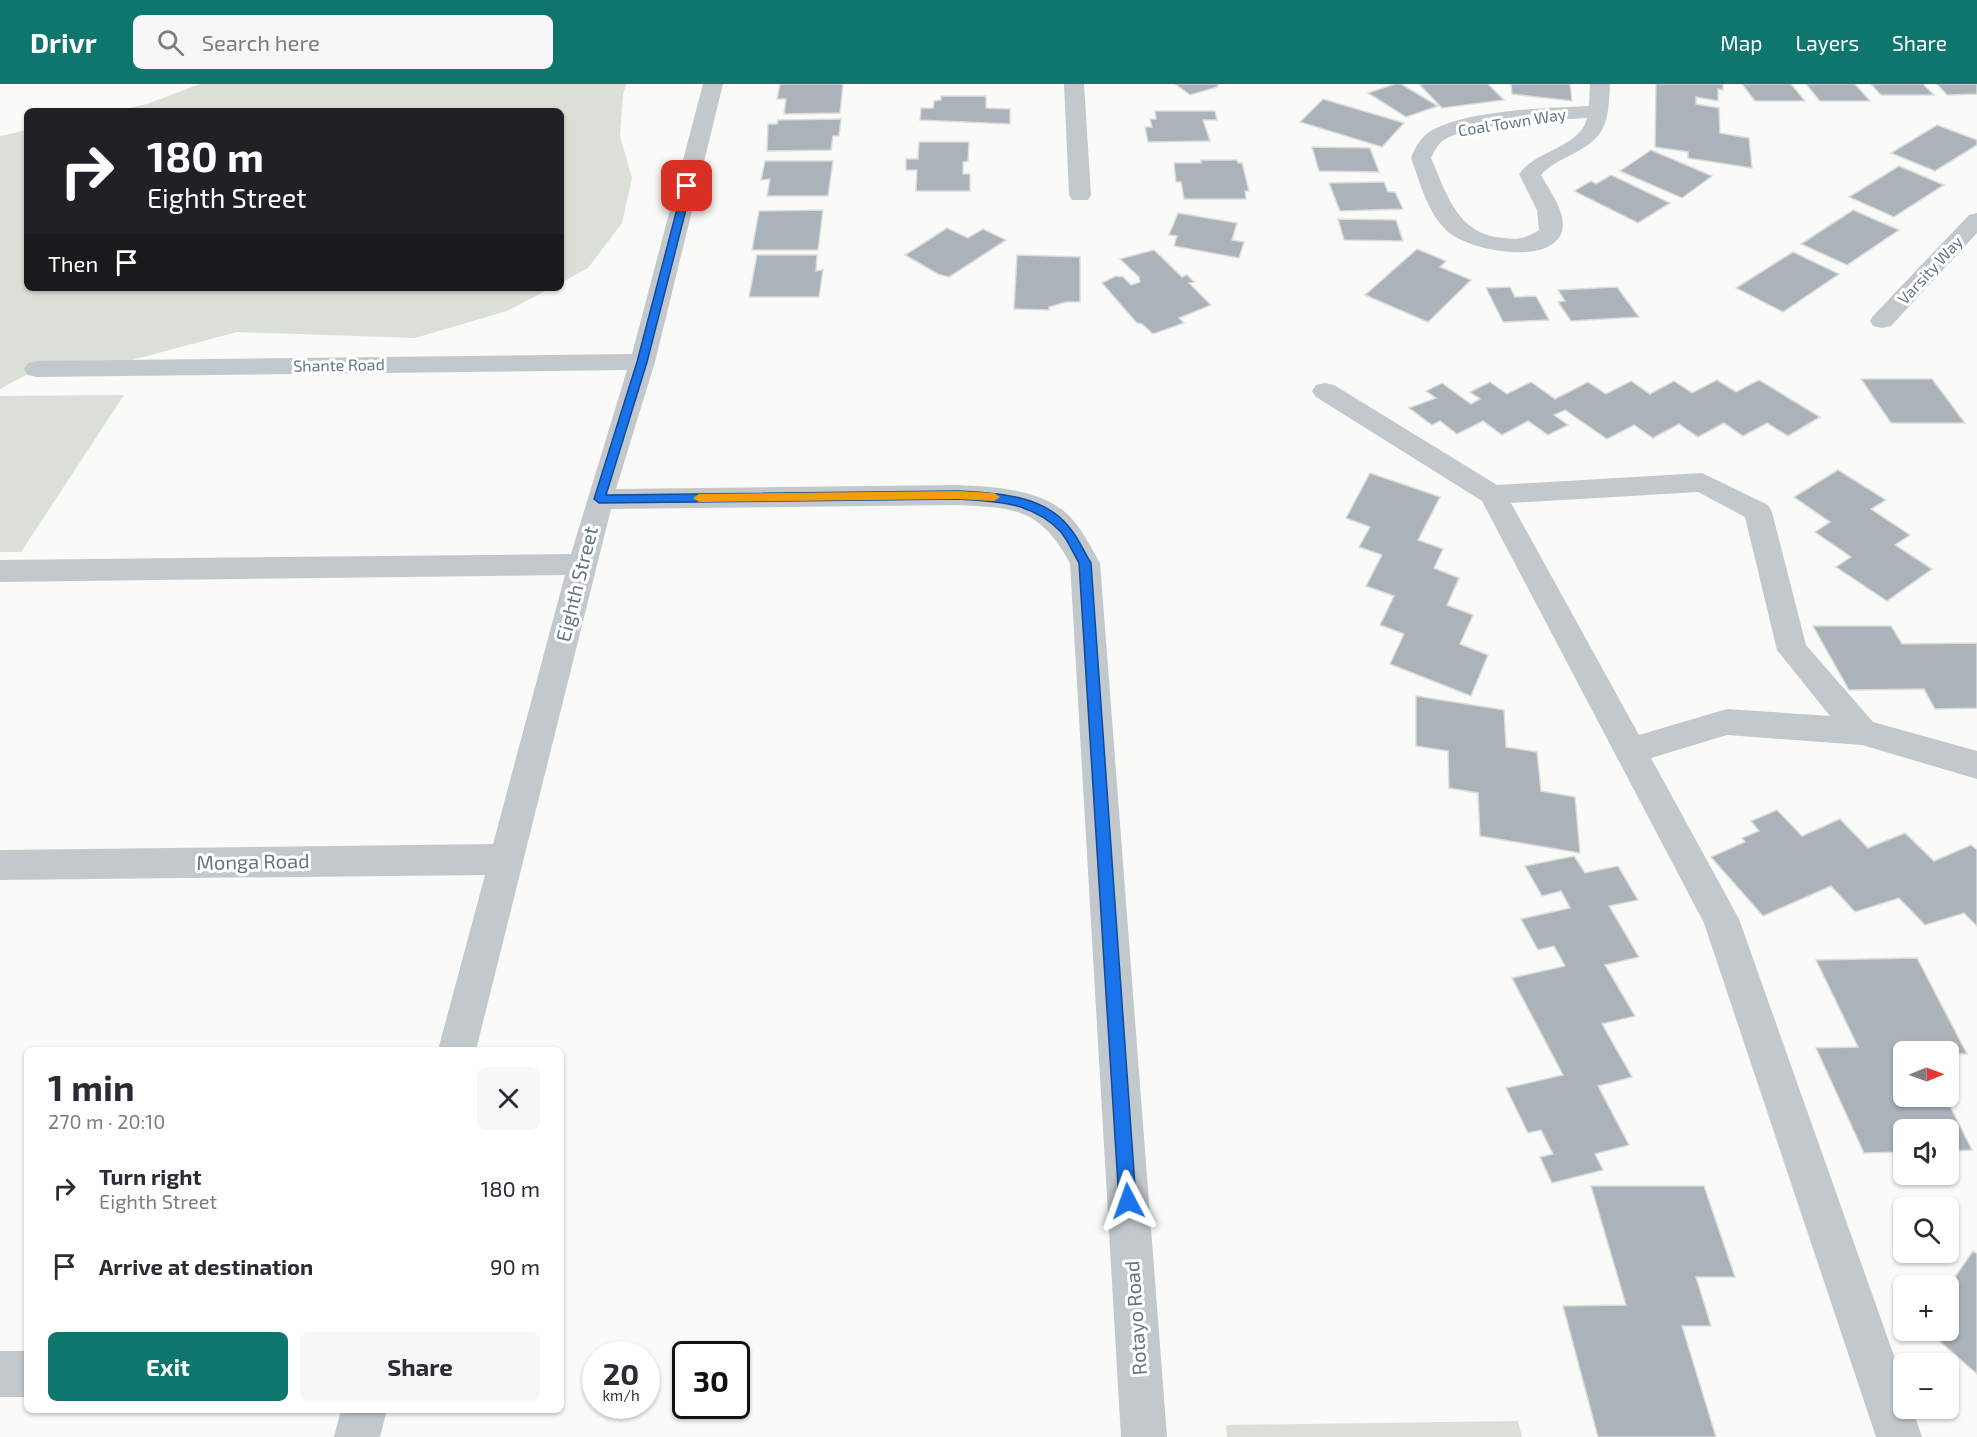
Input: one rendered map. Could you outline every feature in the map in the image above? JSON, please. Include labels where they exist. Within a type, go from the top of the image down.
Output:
[{"type":"street","name":"Eighth Street","points":[[458,1047],[599,499],[642,362],[713,84]]},
{"type":"street","points":[[1074,84],[1080,195]]},
{"type":"street","name":"Coal Town Way","points":[[1598,111],[1558,113],[1466,126],[1439,135],[1426,144],[1421,158],[1448,220],[1466,234],[1489,243],[1513,245],[1535,243],[1550,233],[1552,222],[1549,212],[1530,174],[1537,164],[1584,139],[1595,129],[1598,111],[1600,84]]},
{"type":"street","name":"Varsity Way","points":[[1882,321],[1977,220]]},
{"type":"street","name":"Shante Road","points":[[37,369],[642,362]]},
{"type":"street","points":[[1324,391],[1492,495],[1721,919],[1899,1437]]},
{"type":"street","points":[[1492,495],[1702,482],[1758,513],[1792,650],[1862,732]]},
{"type":"street","name":"Rotayo Road","points":[[599,499],[957,495],[1009,498],[1037,508],[1065,529],[1085,563],[1144,1437]]},
{"type":"street","points":[[0,571],[583,564]]},
{"type":"street","points":[[1631,751],[1727,722],[1862,732],[1977,765]]},
{"type":"street","name":"Monga Road","points":[[0,865],[506,859]]},
{"type":"street","points":[[0,1374],[24,1374]]},
{"type":"street","points":[[357,1437],[363,1413]]},
{"type":"shaded area","points":[[200,84],[626,84],[620,136],[632,178],[622,223],[588,268],[564,281],[564,108],[129,108],[147,104]]},
{"type":"shaded area","points":[[24,131],[24,291],[545,291],[507,311],[415,338],[237,332],[132,360],[37,369],[0,389],[0,136]]},
{"type":"shaded area","points":[[124,395],[21,552],[0,552],[0,396]]},
{"type":"shaded area","points":[[1518,1421],[1522,1437],[1227,1437],[1226,1425]]},
{"type":"building","points":[[780,84],[843,84],[840,113],[784,114],[786,99],[777,99]]},
{"type":"building","points":[[1175,84],[1219,84],[1217,87],[1190,95]]},
{"type":"building","points":[[1401,84],[1438,106],[1406,117],[1368,93]]},
{"type":"building","points":[[1419,84],[1488,84],[1504,100],[1442,108]]},
{"type":"building","points":[[1511,84],[1570,84],[1572,101],[1512,94]]},
{"type":"building","points":[[1656,84],[1723,84],[1723,90],[1718,89],[1718,101],[1696,97],[1696,104],[1719,108],[1720,133],[1749,138],[1752,168],[1688,158],[1688,152],[1655,147]]},
{"type":"building","points":[[1742,84],[1791,84],[1805,101],[1755,101]]},
{"type":"building","points":[[1806,84],[1855,84],[1870,101],[1820,101]]},
{"type":"building","points":[[1871,84],[1923,84],[1934,95],[1881,95]]},
{"type":"building","points":[[1937,84],[1977,84],[1977,94],[1947,95]]},
{"type":"building","points":[[941,96],[986,96],[986,108],[1010,109],[1010,124],[920,120],[921,108],[933,108],[934,101],[941,100]]},
{"type":"building","points":[[1323,99],[1404,123],[1382,147],[1300,122]]},
{"type":"building","points":[[1155,111],[1215,111],[1217,120],[1203,120],[1210,141],[1148,142],[1145,127],[1152,127],[1150,119],[1156,119]]},
{"type":"building","points":[[841,119],[839,136],[833,136],[831,150],[767,151],[768,124],[777,124],[778,120]]},
{"type":"building","points":[[1937,125],[1977,140],[1977,145],[1935,171],[1891,153]]},
{"type":"building","points":[[919,142],[969,142],[968,161],[963,162],[963,174],[970,174],[970,191],[916,191],[917,170],[906,170],[906,159],[918,159]]},
{"type":"building","points":[[1312,147],[1370,148],[1379,172],[1319,171]]},
{"type":"building","points":[[1651,150],[1712,176],[1682,198],[1620,171]]},
{"type":"building","points":[[1201,160],[1237,160],[1238,163],[1242,163],[1249,191],[1245,191],[1246,199],[1184,199],[1181,182],[1176,182],[1174,163],[1201,163]]},
{"type":"building","points":[[765,161],[833,161],[828,196],[767,196],[770,179],[761,180]]},
{"type":"building","points":[[1899,166],[1944,185],[1894,217],[1849,197]]},
{"type":"building","points":[[1611,175],[1670,203],[1638,223],[1574,191],[1591,181],[1596,184]]},
{"type":"building","points":[[1384,182],[1388,192],[1395,192],[1403,209],[1340,211],[1329,183]]},
{"type":"building","points":[[823,210],[818,250],[752,250],[759,211]]},
{"type":"building","points":[[1853,210],[1899,230],[1847,265],[1801,244]]},
{"type":"building","points":[[1178,213],[1237,223],[1232,240],[1244,242],[1239,258],[1174,246],[1177,236],[1169,235]]},
{"type":"building","points":[[1338,219],[1396,220],[1403,241],[1344,240]]},
{"type":"building","points":[[947,228],[968,238],[983,229],[1006,240],[949,277],[938,274],[905,255]]},
{"type":"building","points":[[1417,249],[1446,261],[1440,267],[1471,280],[1428,322],[1365,295]]},
{"type":"building","points":[[1154,250],[1182,277],[1187,275],[1194,282],[1189,283],[1211,305],[1179,318],[1184,323],[1153,334],[1142,324],[1137,323],[1102,283],[1116,276],[1123,277],[1131,285],[1140,282],[1139,277],[1120,259]]},
{"type":"building","points":[[1793,252],[1839,274],[1783,312],[1736,288]]},
{"type":"building","points":[[757,255],[817,255],[816,271],[823,270],[819,297],[749,297]]},
{"type":"building","points":[[1017,255],[1080,257],[1080,302],[1066,302],[1049,307],[1049,310],[1014,309]]},
{"type":"building","points":[[1510,287],[1515,297],[1536,296],[1549,320],[1503,322],[1486,288]]},
{"type":"building","points":[[1617,287],[1639,317],[1571,321],[1558,302],[1565,301],[1558,290]]},
{"type":"building","points":[[1861,379],[1932,379],[1965,423],[1891,423]]},
{"type":"building","points":[[1717,380],[1736,392],[1759,380],[1820,417],[1788,436],[1767,423],[1743,436],[1724,423],[1698,437],[1679,424],[1653,438],[1634,425],[1607,439],[1565,410],[1554,415],[1568,425],[1548,435],[1528,421],[1502,435],[1483,421],[1457,434],[1440,421],[1432,425],[1409,408],[1436,398],[1426,391],[1442,383],[1471,404],[1480,399],[1470,392],[1490,382],[1507,394],[1531,382],[1555,399],[1588,382],[1606,394],[1631,381],[1650,394],[1674,381],[1692,393]]},
{"type":"building","points":[[1838,470],[1886,500],[1871,509],[1910,535],[1895,545],[1932,569],[1887,601],[1836,567],[1851,557],[1815,532],[1830,522],[1794,497]]},
{"type":"building","points":[[1370,473],[1440,497],[1418,540],[1443,549],[1434,568],[1459,578],[1447,605],[1473,615],[1460,644],[1488,655],[1471,696],[1390,664],[1404,634],[1380,625],[1394,596],[1366,586],[1382,555],[1359,547],[1370,527],[1346,518]]},
{"type":"building","points":[[1813,626],[1891,626],[1902,644],[1977,643],[1977,708],[1935,709],[1924,689],[1849,690]]},
{"type":"building","points":[[1416,696],[1504,710],[1506,747],[1537,752],[1541,791],[1575,797],[1580,853],[1480,836],[1478,793],[1449,788],[1448,751],[1416,746]]},
{"type":"building","points":[[1777,810],[1802,836],[1840,819],[1868,848],[1905,833],[1934,861],[1971,845],[1977,850],[1977,926],[1964,913],[1925,925],[1899,898],[1855,912],[1831,886],[1763,916],[1711,857],[1745,842],[1742,838],[1759,831],[1751,821]]},
{"type":"building","points":[[1574,856],[1585,873],[1618,866],[1638,900],[1609,906],[1639,957],[1605,965],[1635,1016],[1602,1024],[1632,1077],[1598,1086],[1629,1145],[1595,1154],[1603,1170],[1552,1183],[1540,1157],[1553,1154],[1541,1130],[1528,1133],[1506,1088],[1563,1075],[1512,978],[1565,966],[1554,946],[1538,950],[1521,919],[1570,908],[1561,891],[1542,896],[1525,866]]},
{"type":"building","points":[[1917,958],[1967,1054],[1959,1054],[1959,1041],[1893,1041],[1893,1107],[1950,1107],[1956,1119],[1893,1119],[1893,1152],[1864,1153],[1816,1048],[1858,1047],[1816,960]]},
{"type":"building","points":[[1959,1124],[1972,1150],[1959,1151]]},
{"type":"building","points":[[1591,1186],[1704,1186],[1735,1277],[1696,1277],[1711,1326],[1682,1326],[1716,1437],[1598,1437],[1563,1306],[1626,1305]]},
{"type":"building","points":[[1973,1251],[1977,1254],[1977,1374],[1959,1358],[1959,1353],[1953,1353],[1940,1341],[1959,1341],[1959,1275],[1956,1275]]},
{"type":"slow traffic","points":[[699,498],[957,495],[994,497]]},
{"type":"route","points":[[687,186],[642,362],[599,499],[957,495],[1009,498],[1037,508],[1065,529],[1085,563],[1128,1201]]}]
